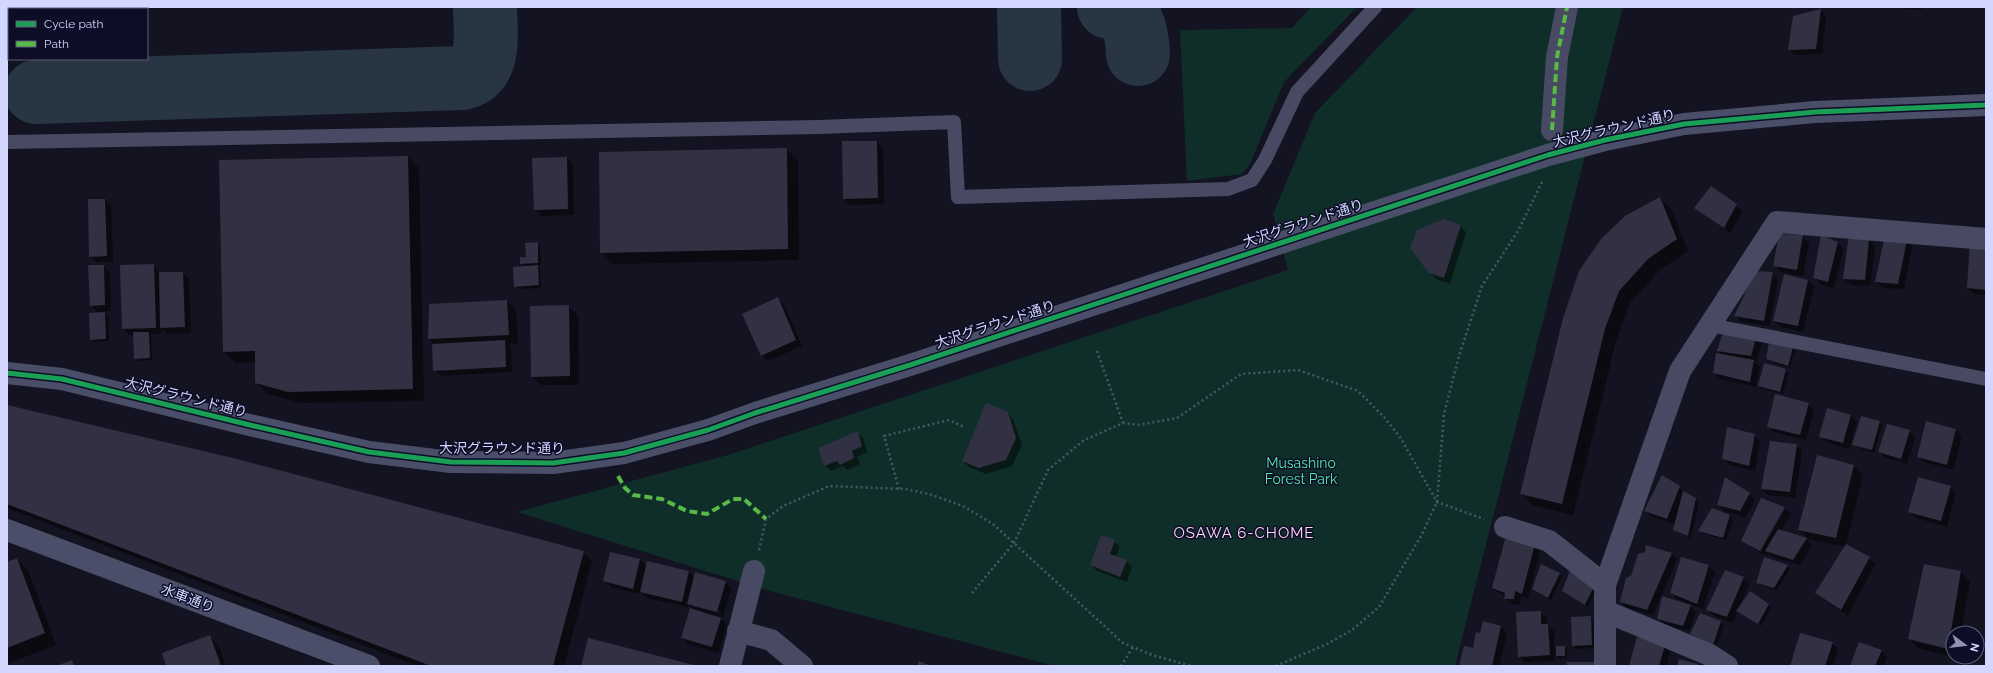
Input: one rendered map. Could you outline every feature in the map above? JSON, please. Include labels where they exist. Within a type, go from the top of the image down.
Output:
[{"type":"street","points":[[1552,130],[1557,57],[1567,7]]},
{"type":"street","name":"大沢グラウンド通り","points":[[7,373],[62,379],[254,426],[369,452],[451,462],[560,462],[624,453],[708,430],[755,413],[910,365],[1540,158],[1605,140],[1697,123],[1815,112],[1986,105]]},
{"type":"street","points":[[1605,666],[1605,585],[1680,371],[1778,222],[1986,239]]},
{"type":"street","points":[[1505,527],[1549,541],[1605,585]]},
{"type":"street","name":"水車通り","points":[[7,530],[369,666]]},
{"type":"street","points":[[730,666],[754,571]]},
{"type":"street","points":[[1605,611],[1710,655],[1728,666]]},
{"type":"street","points":[[738,631],[771,640],[802,666]]},
{"type":"lane","points":[[7,142],[819,127],[954,122],[958,197],[1228,189],[1252,180],[1264,160],[1297,92],[1375,7]]},
{"type":"lane","points":[[1710,325],[1986,379]]},
{"type":"path","points":[[1276,666],[1327,644],[1352,630],[1379,607],[1421,536],[1437,502],[1444,414],[1459,356],[1482,286],[1518,231],[1543,179]]},
{"type":"path","points":[[1097,351],[1123,423]]},
{"type":"path","points":[[972,593],[1014,543],[1048,470],[1084,440],[1123,423],[1138,425],[1177,418],[1241,374],[1298,370],[1358,392],[1384,417],[1400,437],[1437,502],[1505,527]]},
{"type":"path","points":[[900,489],[884,436],[949,420],[964,427]]},
{"type":"path","points":[[754,571],[766,519],[784,506],[829,486],[900,489],[929,494],[963,506],[993,524],[1123,643],[1152,655],[1191,666]]},
{"type":"path","points":[[1121,666],[1133,647]]},
{"type":"green space","points":[[1311,7],[1357,7],[1284,82],[1250,164],[1242,174],[1187,181],[1180,30],[1292,28]]},
{"type":"green space","name":"Musashino Forest Park","points":[[1417,7],[1623,7],[1455,666],[1055,666],[770,591],[517,512],[728,455],[1288,270],[1273,214],[1315,113]]},
{"type":"building","points":[[1821,9],[1816,49],[1788,50],[1793,16]]},
{"type":"building","points":[[842,141],[877,141],[878,198],[843,199]]},
{"type":"building","points":[[787,148],[788,249],[600,253],[599,152]]},
{"type":"building","points":[[408,156],[413,389],[288,392],[255,383],[255,351],[223,352],[219,160]]},
{"type":"building","points":[[567,157],[568,209],[534,210],[532,158]]},
{"type":"building","points":[[1711,186],[1737,204],[1724,228],[1694,208]]},
{"type":"building","points":[[1660,197],[1677,239],[1648,259],[1619,291],[1605,329],[1562,504],[1520,494],[1563,318],[1579,271],[1601,239],[1625,216]]},
{"type":"building","points":[[88,199],[105,199],[107,256],[89,257]]},
{"type":"building","points":[[1444,219],[1461,225],[1444,278],[1429,273],[1410,248],[1417,230]]},
{"type":"building","points":[[1779,234],[1803,235],[1797,270],[1773,266]]},
{"type":"building","points":[[1821,235],[1838,242],[1828,282],[1813,278]]},
{"type":"building","points":[[1849,235],[1869,239],[1865,280],[1843,279]]},
{"type":"building","points":[[1884,240],[1907,240],[1898,284],[1875,282]]},
{"type":"building","points":[[538,242],[538,263],[520,264],[520,257],[526,257],[525,243]]},
{"type":"building","points":[[1970,242],[1986,244],[1986,290],[1967,288]]},
{"type":"building","points":[[154,264],[156,328],[122,329],[120,265]]},
{"type":"building","points":[[88,265],[104,265],[105,305],[90,306]]},
{"type":"building","points":[[538,265],[539,285],[514,287],[513,267]]},
{"type":"building","points":[[1751,271],[1773,272],[1764,321],[1734,316],[1744,296]]},
{"type":"building","points":[[159,272],[183,272],[185,327],[160,328]]},
{"type":"building","points":[[1784,274],[1808,280],[1798,326],[1773,321]]},
{"type":"building","points":[[778,297],[796,340],[761,356],[742,314]]},
{"type":"building","points":[[507,300],[509,335],[428,339],[429,304]]},
{"type":"building","points":[[569,305],[570,376],[531,377],[530,306]]},
{"type":"building","points":[[105,312],[106,339],[90,340],[89,313]]},
{"type":"building","points":[[1724,329],[1757,335],[1751,356],[1717,351]]},
{"type":"building","points":[[133,332],[149,332],[150,358],[134,359]]},
{"type":"building","points":[[1770,337],[1794,344],[1788,366],[1766,359]]},
{"type":"building","points":[[505,340],[506,367],[433,371],[432,344]]},
{"type":"building","points":[[1716,353],[1754,360],[1750,382],[1713,373]]},
{"type":"building","points":[[1764,363],[1786,369],[1780,392],[1758,386]]},
{"type":"building","points":[[1775,394],[1809,403],[1800,435],[1767,427]]},
{"type":"building","points":[[986,403],[1008,412],[1016,438],[1006,460],[979,468],[962,461]]},
{"type":"building","points":[[7,405],[233,458],[584,551],[553,666],[431,666],[7,504]]},
{"type":"building","points":[[1827,408],[1851,415],[1843,443],[1819,437]]},
{"type":"building","points":[[1861,416],[1880,421],[1872,450],[1852,445]]},
{"type":"building","points":[[1926,421],[1956,429],[1947,465],[1917,457]]},
{"type":"building","points":[[1887,424],[1910,430],[1901,459],[1878,452]]},
{"type":"building","points":[[1727,427],[1755,434],[1749,466],[1722,459]]},
{"type":"building","points":[[858,431],[862,446],[852,451],[854,458],[840,465],[837,461],[824,466],[818,448]]},
{"type":"building","points":[[1770,441],[1797,444],[1790,492],[1761,489]]},
{"type":"building","points":[[1817,455],[1854,465],[1836,538],[1798,530]]},
{"type":"building","points":[[1662,475],[1680,486],[1667,519],[1644,511]]},
{"type":"building","points":[[1725,477],[1750,493],[1740,511],[1717,505]]},
{"type":"building","points":[[1918,477],[1951,486],[1941,521],[1908,512]]},
{"type":"building","points":[[1683,491],[1696,498],[1688,536],[1673,530]]},
{"type":"building","points":[[1761,498],[1785,507],[1760,551],[1741,541]]},
{"type":"building","points":[[1712,508],[1730,515],[1723,538],[1698,531]]},
{"type":"building","points":[[1778,529],[1807,538],[1793,560],[1765,551]]},
{"type":"building","points":[[1101,535],[1115,540],[1110,554],[1127,560],[1120,577],[1090,565]]},
{"type":"building","points":[[1506,535],[1535,544],[1522,594],[1515,591],[1514,599],[1504,599],[1505,593],[1492,588]]},
{"type":"building","points":[[1846,544],[1870,557],[1841,610],[1815,593]]},
{"type":"building","points":[[1646,545],[1672,553],[1647,610],[1620,602],[1626,578],[1631,576],[1638,554],[1645,552]]},
{"type":"building","points":[[610,552],[640,559],[633,589],[603,581]]},
{"type":"building","points":[[1681,557],[1709,565],[1697,604],[1670,593]]},
{"type":"building","points":[[1764,557],[1788,565],[1774,588],[1756,583]]},
{"type":"building","points":[[17,558],[45,633],[7,648],[7,562]]},
{"type":"building","points":[[647,561],[689,571],[682,602],[640,592]]},
{"type":"building","points":[[1541,564],[1560,573],[1548,598],[1532,589]]},
{"type":"building","points":[[1924,564],[1961,571],[1952,625],[1945,625],[1945,648],[1908,639]]},
{"type":"building","points":[[1571,568],[1594,586],[1585,605],[1562,591]]},
{"type":"building","points":[[1725,570],[1744,577],[1727,617],[1706,610]]},
{"type":"building","points":[[695,572],[726,581],[717,612],[687,604]]},
{"type":"building","points":[[1750,591],[1769,604],[1758,624],[1736,611]]},
{"type":"building","points":[[1662,596],[1691,605],[1683,626],[1657,619]]},
{"type":"building","points":[[690,608],[721,618],[712,647],[681,638]]},
{"type":"building","points":[[1541,611],[1541,624],[1548,624],[1550,655],[1518,657],[1516,612]]},
{"type":"building","points":[[1700,613],[1721,621],[1713,645],[1690,634]]},
{"type":"building","points":[[1591,616],[1592,645],[1572,646],[1571,617]]},
{"type":"building","points":[[1483,621],[1501,626],[1492,666],[1459,666],[1464,646],[1473,648],[1476,632],[1480,633]]},
{"type":"building","points":[[1800,633],[1833,642],[1825,666],[1790,666]]},
{"type":"building","points":[[210,635],[221,666],[166,666],[162,653]]},
{"type":"building","points":[[1637,637],[1665,645],[1659,666],[1629,666]]},
{"type":"building","points":[[588,638],[694,665],[694,666],[581,666]]},
{"type":"building","points":[[1859,642],[1882,650],[1875,666],[1850,666]]},
{"type":"building","points":[[1556,646],[1565,646],[1565,656],[1556,656]]},
{"type":"building","points":[[1679,659],[1698,664],[1698,666],[1677,666]]},
{"type":"building","points":[[72,660],[74,666],[56,666]]},
{"type":"building","points":[[919,661],[931,666],[917,666]]},
{"type":"building","points":[[1567,662],[1596,662],[1596,666],[1567,666]]},
{"type":"taxiway","points":[[36,92],[462,78],[472,74],[479,68],[483,59],[486,38],[485,7]]},
{"type":"taxiway","points":[[1029,7],[1030,59]]},
{"type":"taxiway","points":[[1109,7],[1117,9],[1129,18],[1137,38],[1138,54]]},
{"type":"marked path","points":[[1552,130],[1557,57],[1567,7]]},
{"type":"marked path","points":[[618,476],[625,488],[633,495],[662,499],[687,511],[707,514],[733,499],[744,499],[766,519]]},
{"type":"cycle path","points":[[7,373],[62,379],[254,426],[369,452],[451,462],[553,463],[624,453],[708,430],[755,413],[910,365],[1548,155],[1605,140],[1684,124],[1815,112],[1986,105]]},
{"type":"district","name":"OSAWA 6-CHOME","points":[[1244,533]]}]
